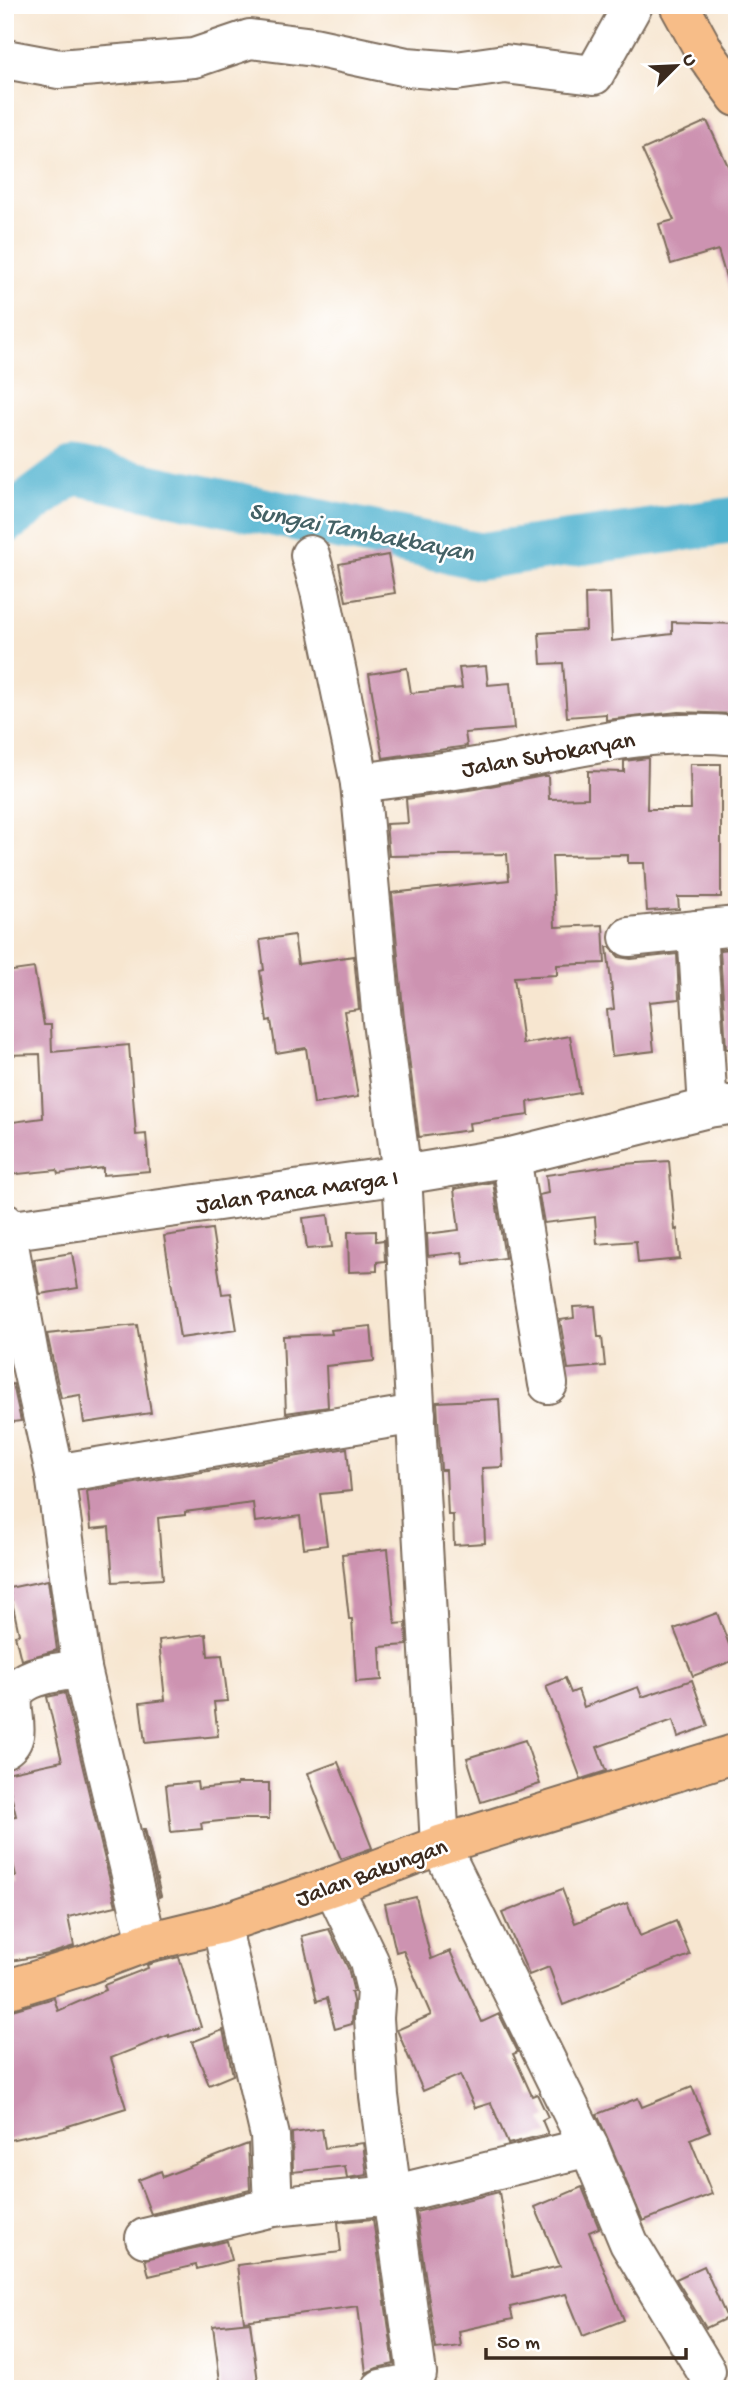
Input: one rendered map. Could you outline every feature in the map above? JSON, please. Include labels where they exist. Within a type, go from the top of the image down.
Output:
[{"type":"main road","points":[[679,5],[707,56],[737,97]]},
{"type":"main road","name":"Jalan Bakungan","points":[[5,1990],[86,1965],[147,1942],[222,1924],[440,1845],[737,1753]]},
{"type":"street","points":[[5,59],[59,69],[194,58],[250,39],[314,47],[407,67],[456,71],[505,64],[594,75],[633,5]]},
{"type":"street","points":[[310,555],[360,783],[382,1021],[402,1175],[440,1845],[589,2147],[629,2244],[706,2371]]},
{"type":"street","name":"Jalan Sutokaryan","points":[[360,783],[505,762],[633,737],[683,733],[737,736]]},
{"type":"street","points":[[629,937],[737,926]]},
{"type":"street","points":[[696,930],[722,1106]]},
{"type":"street","name":"Jalan Panca Marga I","points":[[147,1942],[82,1669],[55,1474],[18,1361],[6,1227],[402,1175],[511,1157],[722,1106]]},
{"type":"street","points":[[511,1157],[548,1384]]},
{"type":"street","points":[[55,1474],[416,1414]]},
{"type":"street","points":[[5,1748],[11,1744],[15,1734],[13,1699],[18,1688],[34,1679],[82,1669]]},
{"type":"street","points":[[333,1886],[369,1961],[376,1990],[374,2018],[379,2096],[417,2374],[412,2383],[381,2389]]},
{"type":"street","points":[[222,1924],[270,2136],[274,2207]]},
{"type":"street","points":[[145,2238],[274,2207],[391,2195],[589,2147]]},
{"type":"building","points":[[707,121],[737,185],[737,293],[731,294],[718,250],[671,264],[659,224],[674,220],[642,150]]},
{"type":"building","points":[[388,555],[395,593],[346,601],[339,564]]},
{"type":"building","points":[[610,593],[612,641],[672,634],[672,622],[737,624],[737,714],[678,712],[606,720],[606,714],[567,717],[563,663],[541,664],[539,633],[586,630],[585,594]]},
{"type":"building","points":[[486,666],[488,685],[510,683],[514,729],[465,733],[467,746],[383,758],[369,674],[407,668],[411,693],[462,688],[459,668]]},
{"type":"building","points":[[648,758],[647,809],[691,809],[690,764],[721,764],[721,897],[678,897],[679,909],[647,911],[644,863],[628,863],[628,855],[552,856],[555,927],[603,925],[605,963],[557,965],[557,975],[514,977],[523,1044],[570,1036],[580,1093],[528,1102],[529,1115],[469,1123],[470,1130],[419,1137],[392,893],[509,880],[507,854],[389,856],[386,824],[408,823],[406,799],[543,776],[548,776],[549,799],[588,798],[588,771],[624,772],[624,761]]},
{"type":"building","points":[[294,935],[298,964],[354,956],[359,1009],[344,1011],[358,1097],[314,1104],[306,1048],[276,1053],[271,1020],[267,1021],[260,971],[264,970],[260,940]]},
{"type":"building","points":[[607,947],[619,957],[631,959],[677,954],[679,999],[649,1002],[654,1051],[612,1056],[607,1010],[614,1009]]},
{"type":"building","points":[[737,948],[737,1048],[726,1049],[720,950]]},
{"type":"building","points":[[34,968],[44,1025],[51,1025],[52,1052],[129,1045],[136,1135],[146,1134],[149,1171],[103,1175],[103,1168],[58,1174],[57,1170],[8,1175],[5,1123],[43,1118],[40,1054],[5,1055],[5,972]]},
{"type":"building","points":[[669,1161],[680,1259],[638,1263],[636,1241],[597,1244],[595,1217],[544,1223],[539,1195],[548,1193],[546,1175],[623,1164]]},
{"type":"building","points":[[493,1182],[505,1258],[464,1264],[462,1252],[428,1256],[427,1234],[459,1230],[454,1189]]},
{"type":"building","points":[[328,1215],[332,1247],[307,1249],[303,1218]]},
{"type":"building","points":[[212,1229],[222,1294],[231,1293],[237,1330],[180,1338],[164,1236]]},
{"type":"building","points":[[376,1231],[376,1241],[384,1240],[385,1261],[377,1262],[377,1271],[349,1272],[348,1232]]},
{"type":"building","points":[[72,1253],[78,1288],[40,1294],[34,1259]]},
{"type":"building","points":[[595,1306],[598,1337],[602,1337],[605,1366],[568,1369],[560,1320],[574,1318],[573,1307]]},
{"type":"building","points":[[137,1325],[151,1413],[84,1423],[80,1395],[61,1398],[47,1334]]},
{"type":"building","points":[[371,1326],[374,1361],[326,1366],[328,1407],[286,1413],[283,1336],[332,1334],[331,1330]]},
{"type":"building","points":[[13,1384],[21,1421],[5,1423],[5,1385]]},
{"type":"building","points":[[499,1399],[503,1467],[482,1468],[485,1543],[454,1545],[453,1515],[448,1515],[446,1470],[441,1470],[437,1402]]},
{"type":"building","points":[[347,1448],[351,1491],[320,1494],[327,1545],[304,1548],[300,1516],[255,1522],[253,1503],[185,1512],[185,1515],[158,1518],[163,1579],[113,1582],[109,1527],[91,1529],[87,1491]]},
{"type":"building","points":[[388,1549],[395,1624],[406,1623],[407,1645],[380,1647],[382,1680],[356,1682],[352,1619],[349,1619],[342,1554]]},
{"type":"building","points":[[48,1580],[57,1650],[21,1660],[15,1635],[19,1634],[9,1588]]},
{"type":"building","points":[[717,1613],[735,1660],[693,1676],[674,1629]]},
{"type":"building","points":[[206,1634],[208,1656],[222,1655],[228,1701],[214,1702],[218,1736],[145,1743],[140,1703],[165,1700],[159,1640]]},
{"type":"building","points":[[565,1678],[571,1693],[578,1690],[584,1707],[638,1687],[642,1697],[692,1680],[708,1726],[678,1737],[673,1720],[597,1747],[606,1771],[581,1779],[546,1686]]},
{"type":"building","points":[[65,1693],[116,1906],[68,1917],[74,1946],[49,1954],[5,1962],[5,1877],[16,1876],[5,1828],[5,1818],[16,1816],[6,1773],[62,1761],[47,1697]]},
{"type":"building","points":[[525,1740],[540,1784],[481,1802],[467,1758]]},
{"type":"building","points":[[338,1762],[372,1848],[341,1859],[308,1773]]},
{"type":"building","points":[[197,1782],[198,1789],[237,1783],[269,1783],[269,1819],[201,1823],[202,1829],[171,1832],[166,1785]]},
{"type":"building","points":[[143,1829],[161,1896],[159,1897]]},
{"type":"building","points":[[562,1889],[575,1923],[627,1903],[640,1936],[676,1921],[690,1955],[563,2005],[549,1967],[529,1975],[502,1913]]},
{"type":"building","points":[[416,1897],[431,1959],[450,1951],[482,2022],[499,2014],[518,2052],[513,2054],[532,2096],[537,2094],[548,2117],[542,2120],[548,2134],[508,2144],[491,2103],[475,2108],[460,2075],[423,2091],[397,2030],[431,2015],[403,1950],[396,1952],[385,1904]]},
{"type":"building","points":[[329,1929],[348,1968],[354,1992],[351,1992],[352,2024],[335,2029],[327,1998],[317,2001],[302,1936]]},
{"type":"building","points":[[179,1957],[201,2027],[169,2035],[111,2058],[126,2108],[69,2127],[5,2141],[5,2012],[54,1998],[58,2011],[106,1990],[104,1985],[148,1968],[147,1965]]},
{"type":"building","points":[[223,2030],[233,2075],[209,2085],[192,2042]]},
{"type":"building","points":[[692,2087],[710,2131],[690,2139],[712,2194],[643,2221],[597,2114],[638,2098],[642,2107]]},
{"type":"building","points":[[322,2129],[325,2148],[363,2143],[367,2175],[347,2178],[345,2166],[293,2172],[292,2133]]},
{"type":"building","points":[[248,2144],[250,2190],[151,2214],[138,2180],[161,2171],[163,2177]]},
{"type":"building","points":[[582,2187],[599,2228],[589,2232],[624,2320],[583,2336],[566,2294],[510,2307],[513,2319],[459,2331],[461,2346],[436,2349],[416,2212],[499,2192],[513,2277],[560,2266],[535,2207]]},
{"type":"building","points":[[373,2219],[394,2364],[366,2373],[358,2306],[244,2321],[237,2265],[341,2252],[338,2222]]},
{"type":"building","points":[[227,2241],[232,2260],[197,2269],[196,2265],[149,2276],[145,2259]]},
{"type":"building","points":[[704,2266],[727,2318],[706,2328],[676,2279]]},
{"type":"building","points":[[250,2322],[259,2389],[221,2389],[213,2326]]},
{"type":"waterway","name":"Sungai Tambakbayan","points":[[5,521],[72,471],[479,556],[737,520]]}]
